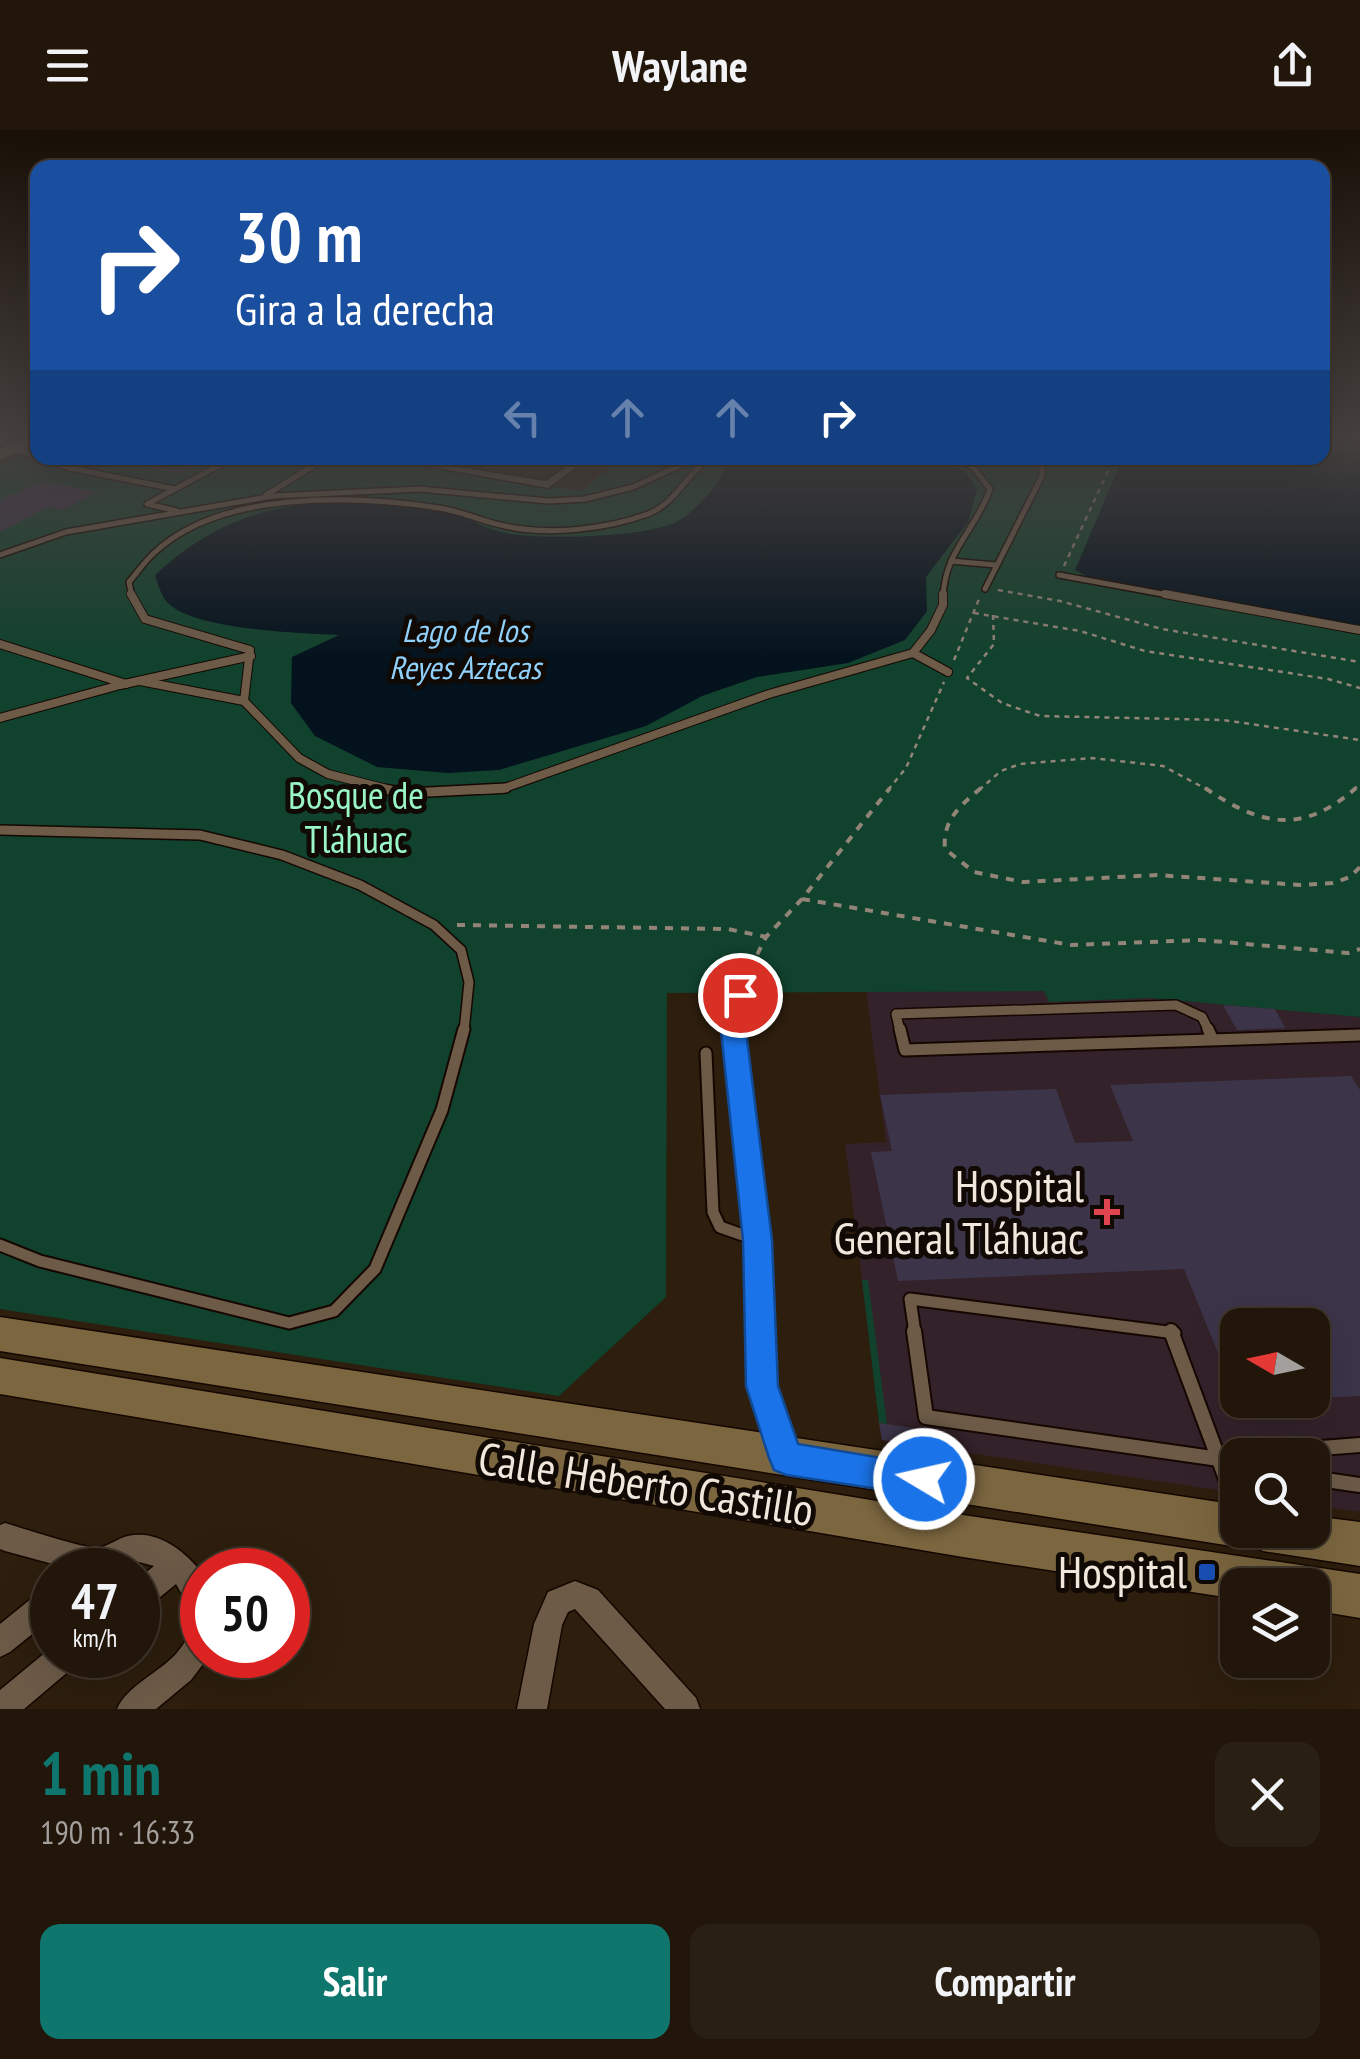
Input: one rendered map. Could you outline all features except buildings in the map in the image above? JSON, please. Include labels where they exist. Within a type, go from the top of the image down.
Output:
[{"type":"main road","name":"Calle Heberto Castillo","points":[[0,1334],[1220,1523]]},
{"type":"main road","name":"Calle Heberto Castillo","points":[[0,1376],[865,1520],[1220,1574]]},
{"type":"main road","points":[[865,1520],[866,1470]]},
{"type":"main road","points":[[1330,1539],[1360,1544]]},
{"type":"main road","points":[[1330,1591],[1360,1596]]},
{"type":"street","points":[[5,1537],[39,1548]]},
{"type":"street","points":[[160,1556],[180,1570]]},
{"type":"street","points":[[160,1579],[176,1566]]},
{"type":"street","points":[[532,1709],[548,1624],[558,1602],[575,1594],[588,1600],[686,1709]]},
{"type":"street","points":[[0,1642],[30,1618]]},
{"type":"street","points":[[132,1709],[180,1670]]},
{"type":"street","points":[[0,1709],[38,1678]]},
{"type":"lane","points":[[0,555],[66,532],[186,515]]},
{"type":"lane","points":[[225,515],[145,560],[129,582],[130,596],[145,619],[177,631],[244,645],[251,656],[244,701]]},
{"type":"lane","points":[[465,515],[518,529],[581,527],[644,515]]},
{"type":"lane","points":[[140,681],[244,701],[298,758],[328,774],[365,786],[409,793],[502,789],[712,712],[913,653],[931,630],[943,605],[944,582],[951,560],[980,515]]},
{"type":"lane","points":[[985,589],[1022,515]]},
{"type":"lane","points":[[951,560],[996,566]]},
{"type":"lane","points":[[1059,575],[1360,630]]},
{"type":"lane","points":[[0,644],[126,684]]},
{"type":"lane","points":[[913,653],[948,672]]},
{"type":"lane","points":[[0,718],[251,656]]},
{"type":"lane","points":[[0,830],[154,832],[224,839],[282,855],[360,884],[434,925],[461,950],[469,982],[463,1037],[442,1110],[375,1269],[334,1311],[289,1323],[40,1261],[0,1244]]},
{"type":"lane","points":[[740,995],[734,1031],[757,1240],[762,1386],[786,1458]]},
{"type":"lane","points":[[1212,1038],[1202,1017],[1176,1006],[896,1014],[904,1050],[1360,1035]]},
{"type":"lane","points":[[706,1054],[713,1212],[720,1227],[757,1240]]},
{"type":"lane","points":[[910,1300],[1174,1331],[1219,1459],[926,1417],[910,1300]]},
{"type":"lane","points":[[1330,1447],[1360,1445]]},
{"type":"lane","points":[[1330,1481],[1360,1485]]},
{"type":"path","points":[[1059,575],[1087,515]]},
{"type":"path","points":[[740,995],[748,968],[766,937],[802,899],[906,768],[985,589],[1030,594],[1163,629],[1292,646],[1360,662]]},
{"type":"path","points":[[974,612],[1080,630],[1145,652],[1328,679],[1360,688]]},
{"type":"path","points":[[993,615],[994,644],[967,678],[983,692],[1025,712],[1083,717],[1140,715],[1303,727],[1360,740]]},
{"type":"path","points":[[1360,784],[1326,814],[1276,820],[1234,809],[1180,772],[1150,762],[1096,759],[1034,763],[1004,770],[961,805],[944,825],[942,834],[946,849],[974,872],[1023,882],[1157,875],[1301,885],[1350,878],[1360,866]]},
{"type":"path","points":[[802,899],[1071,944],[1201,940],[1348,953],[1360,949]]},
{"type":"path","points":[[434,925],[728,929],[766,937]]},
{"type":"shaded area","name":"Hospital General Tláhuac","points":[[866,990],[1072,991],[1360,1017],[1360,1512],[1330,1508],[1330,1438],[1220,1438],[1220,1490],[882,1440],[845,1144],[886,1142]]},
{"type":"green space","name":"Bosque de Tláhuac","points":[[0,515],[1360,515],[1360,1017],[1149,998],[1049,1002],[1044,991],[667,993],[666,1297],[559,1396],[0,1309]]},
{"type":"green space","points":[[862,1280],[868,1280],[887,1424],[879,1423]]},
{"type":"water","name":"Lago de los Reyes Aztecas","points":[[256,515],[454,515],[506,533],[569,537],[646,531],[687,515],[970,515],[926,577],[927,611],[905,640],[848,663],[757,677],[702,696],[646,726],[499,770],[448,773],[377,767],[315,736],[291,703],[292,657],[339,635],[249,628],[200,619],[168,603],[155,575],[198,541]]},
{"type":"water","points":[[1099,515],[1360,515],[1360,625],[1092,579],[1075,570]]},
{"type":"place","name":"Hospital General Tláhuac","points":[[1107,1212]]},
{"type":"place","name":"Hospital","points":[[1207,1572]]},
{"type":"route","points":[[740,995],[734,1031],[757,1240],[762,1386],[786,1458],[924,1479]]}]
